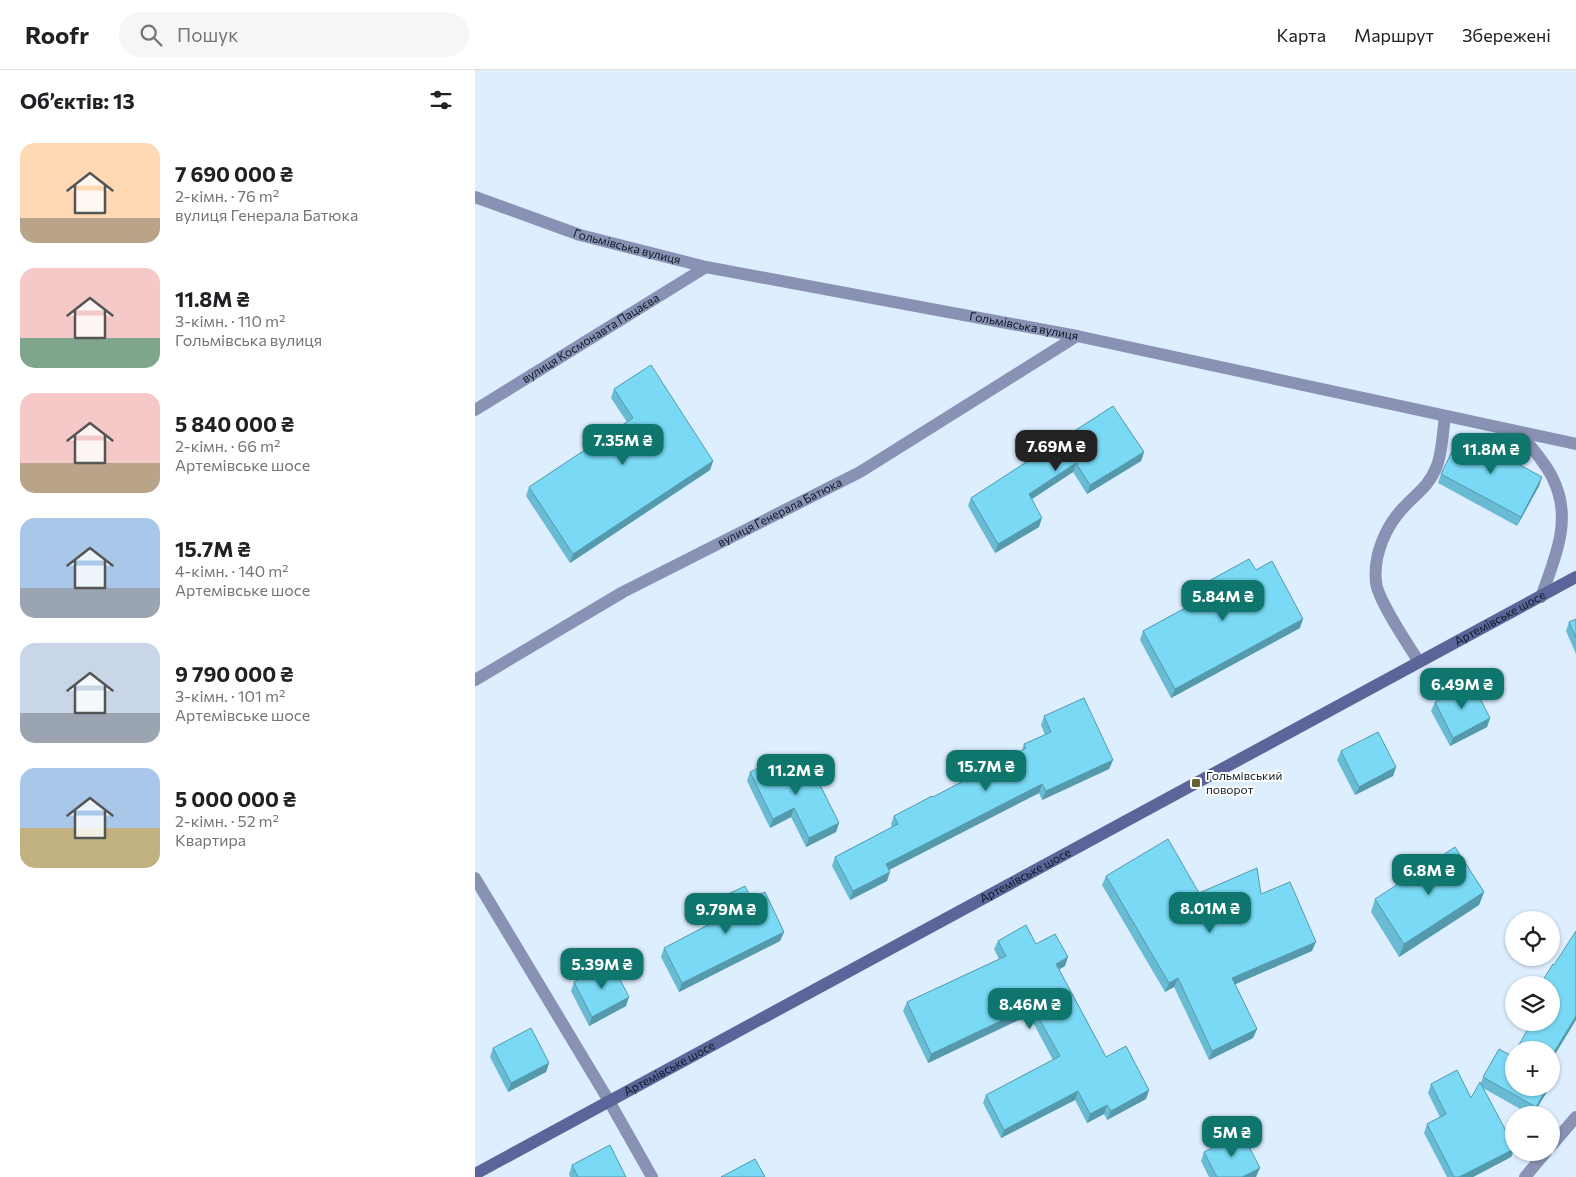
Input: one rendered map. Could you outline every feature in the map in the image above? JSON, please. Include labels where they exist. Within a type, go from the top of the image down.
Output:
[{"type":"main road","name":"Артемівське шосе","points":[[475,1174],[1576,577]]},
{"type":"street","name":"Гольмівська вулиця","points":[[475,197],[580,234],[705,267],[1077,336],[1576,444]]},
{"type":"street","name":"вулиця Космонавта Пацаєва","points":[[475,410],[705,267]]},
{"type":"street","name":"вулиця Генерала Батюка","points":[[475,680],[623,592],[860,472],[1077,336]]},
{"type":"street","points":[[1419,662],[1386,608],[1375,583],[1378,555],[1384,535],[1404,507],[1424,490],[1437,468],[1445,416]]},
{"type":"street","points":[[1520,432],[1553,479],[1563,508],[1559,546],[1541,597]]},
{"type":"street","points":[[475,878],[609,1101],[652,1177]]},
{"type":"street","points":[[1560,1135],[1576,1116]]},
{"type":"street","points":[[1525,1177],[1538,1161]]},
{"type":"building","points":[[651,365],[713,461],[573,554],[529,487],[633,418],[614,389]]},
{"type":"building","points":[[1113,406],[1144,452],[1090,485],[1076,463],[1029,494],[1042,518],[998,544],[971,498]]},
{"type":"building","points":[[1461,433],[1542,477],[1521,517],[1441,474]]},
{"type":"building","points":[[1249,559],[1256,570],[1272,561],[1303,619],[1175,689],[1143,631],[1200,600],[1198,587]]},
{"type":"building","points":[[1576,619],[1576,638],[1569,622]]},
{"type":"building","points":[[1472,683],[1490,718],[1453,738],[1435,702]]},
{"type":"building","points":[[1084,698],[1113,760],[1046,791],[1042,784],[886,864],[890,872],[853,891],[835,857],[898,824],[894,816],[1026,748],[1024,744],[1051,732],[1044,716]]},
{"type":"building","points":[[1378,732],[1396,767],[1359,787],[1341,751]]},
{"type":"building","points":[[774,760],[781,774],[808,761],[839,823],[809,838],[794,808],[773,819],[750,772]]},
{"type":"building","points":[[1168,839],[1199,893],[1257,868],[1261,894],[1290,882],[1316,942],[1232,978],[1257,1029],[1212,1051],[1178,978],[1169,983],[1106,876]]},
{"type":"building","points":[[1455,847],[1484,892],[1404,944],[1375,899]]},
{"type":"building","points":[[745,886],[751,898],[765,892],[784,932],[682,983],[664,948],[729,914],[722,897]]},
{"type":"building","points":[[1026,925],[1036,944],[1055,934],[1068,957],[1056,964],[1106,1057],[1126,1046],[1149,1090],[1111,1111],[1107,1105],[1090,1114],[1078,1091],[1004,1130],[986,1095],[1060,1056],[1032,1006],[931,1054],[907,1002],[1006,956],[998,941]]},
{"type":"building","points":[[1576,931],[1576,1016],[1560,1042],[1521,1041],[1527,1031],[1560,1031],[1560,976],[1546,976],[1552,966],[1560,966],[1560,956]]},
{"type":"building","points":[[611,962],[629,997],[592,1017],[574,982]]},
{"type":"building","points":[[531,1028],[549,1063],[511,1083],[493,1048]]},
{"type":"building","points":[[1499,1049],[1505,1052],[1505,1089],[1483,1077]]},
{"type":"building","points":[[1457,1070],[1471,1098],[1480,1082],[1505,1129],[1505,1154],[1459,1177],[1454,1177],[1427,1124],[1446,1114],[1431,1084]]},
{"type":"building","points":[[1517,1096],[1542,1096],[1537,1106]]},
{"type":"building","points":[[1242,1133],[1260,1168],[1242,1177],[1217,1177],[1204,1152]]},
{"type":"building","points":[[610,1145],[626,1177],[578,1177],[572,1165]]},
{"type":"building","points":[[755,1159],[765,1177],[721,1177]]},
{"type":"place","name":"Гольмівський поворот","points":[[1196,783]]}]
